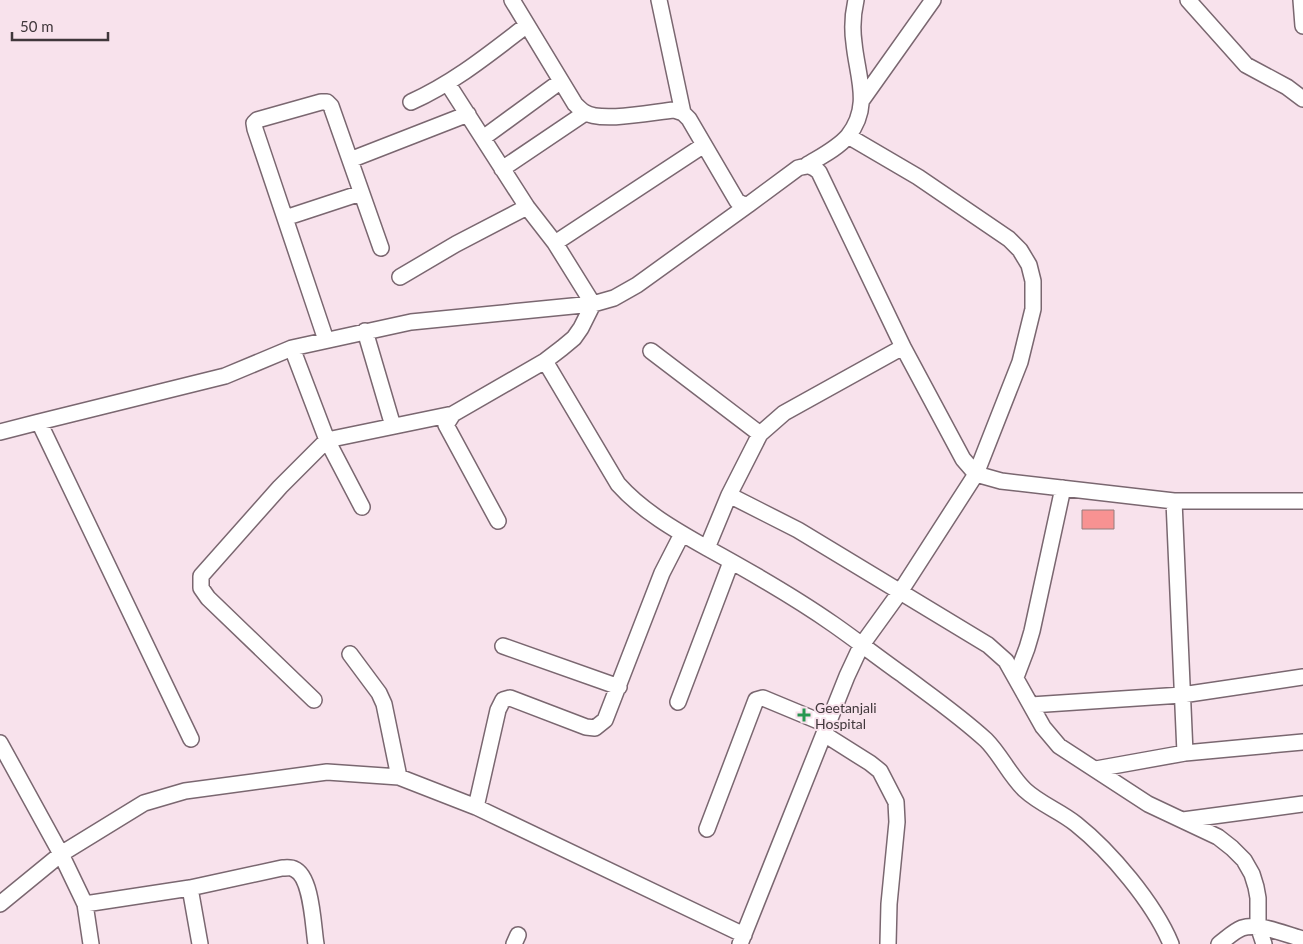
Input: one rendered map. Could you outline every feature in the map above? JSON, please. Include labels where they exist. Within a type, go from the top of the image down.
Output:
[{"type":"street","points":[[512,0],[575,104],[585,113],[597,117],[674,110],[683,113],[689,119],[737,201],[748,205]]},
{"type":"street","points":[[659,0],[683,113]]},
{"type":"street","points":[[0,432],[225,376],[253,366],[292,348],[365,331],[411,322],[593,304],[614,298],[637,285],[798,168],[807,165],[848,136],[857,118],[862,100],[854,42],[853,22],[856,0]]},
{"type":"street","points":[[862,100],[933,0]]},
{"type":"street","points":[[1188,0],[1246,65],[1288,87],[1303,99]]},
{"type":"street","points":[[1301,0],[1303,26]]},
{"type":"street","points":[[411,102],[448,84],[527,25]]},
{"type":"street","points":[[483,138],[561,81]]},
{"type":"street","points":[[448,84],[527,207],[555,243],[593,304]]},
{"type":"street","points":[[326,340],[255,129],[254,123],[257,120],[327,102],[334,111],[381,248]]},
{"type":"street","points":[[502,169],[585,113]]},
{"type":"street","points":[[350,160],[468,114]]},
{"type":"street","points":[[0,904],[61,854],[144,803],[185,791],[327,772],[399,777],[476,806],[742,939],[861,646],[900,592],[976,474],[1020,362],[1033,309],[1034,281],[1029,265],[1020,250],[1009,239],[918,177],[848,136]]},
{"type":"street","points":[[555,243],[704,145]]},
{"type":"street","points":[[807,165],[814,166],[819,172],[903,347],[963,459],[976,474],[1001,481],[1174,501],[1303,501]]},
{"type":"street","points":[[285,218],[361,192]]},
{"type":"street","points":[[400,277],[456,244],[527,207]]},
{"type":"street","points":[[314,700],[208,598],[201,588],[201,576],[280,487],[326,440],[453,414],[545,361],[574,338],[593,304]]},
{"type":"street","points":[[365,331],[393,426]]},
{"type":"street","points":[[707,548],[729,495],[760,434],[784,413],[903,347]]},
{"type":"street","points":[[292,348],[326,440],[362,507]]},
{"type":"street","points":[[650,351],[760,434]]},
{"type":"street","points":[[545,361],[618,484],[637,502],[682,534],[832,623],[960,717],[988,742],[1025,790],[1087,833],[1131,881],[1166,932],[1171,944]]},
{"type":"street","points":[[453,414],[446,426],[498,521]]},
{"type":"street","points":[[39,422],[191,739]]},
{"type":"street","points":[[1016,676],[1032,631],[1063,488]]},
{"type":"street","points":[[729,495],[798,530],[988,645],[1006,661],[1043,727],[1060,746],[1148,804],[1218,837],[1232,848],[1244,860],[1252,874],[1258,898],[1258,926],[1264,944]]},
{"type":"street","points":[[1174,501],[1185,753]]},
{"type":"street","points":[[476,806],[498,710],[503,700],[510,698],[586,728],[594,728],[605,720],[662,573],[682,534]]},
{"type":"street","points":[[678,702],[731,562]]},
{"type":"street","points":[[503,646],[619,687]]},
{"type":"street","points":[[350,654],[379,693],[384,704],[399,777]]},
{"type":"street","points":[[1031,705],[1182,694],[1303,677]]},
{"type":"street","points":[[708,828],[756,700],[763,698],[826,729],[880,771],[896,802],[897,822],[889,904],[888,944]]},
{"type":"street","points":[[1096,768],[1185,753],[1303,742]]},
{"type":"street","points":[[0,743],[61,854],[85,904],[91,944]]},
{"type":"street","points":[[1181,821],[1303,804]]},
{"type":"street","points":[[85,904],[190,888],[282,868],[294,868],[303,876],[308,890],[316,944]]},
{"type":"street","points":[[190,888],[200,944]]},
{"type":"street","points":[[1219,944],[1238,929],[1258,926],[1303,939]]},
{"type":"building","points":[[1082,510],[1114,510],[1114,529],[1082,529]]},
{"type":"place","name":"Geetanjali Hospital","points":[[804,715]]}]
